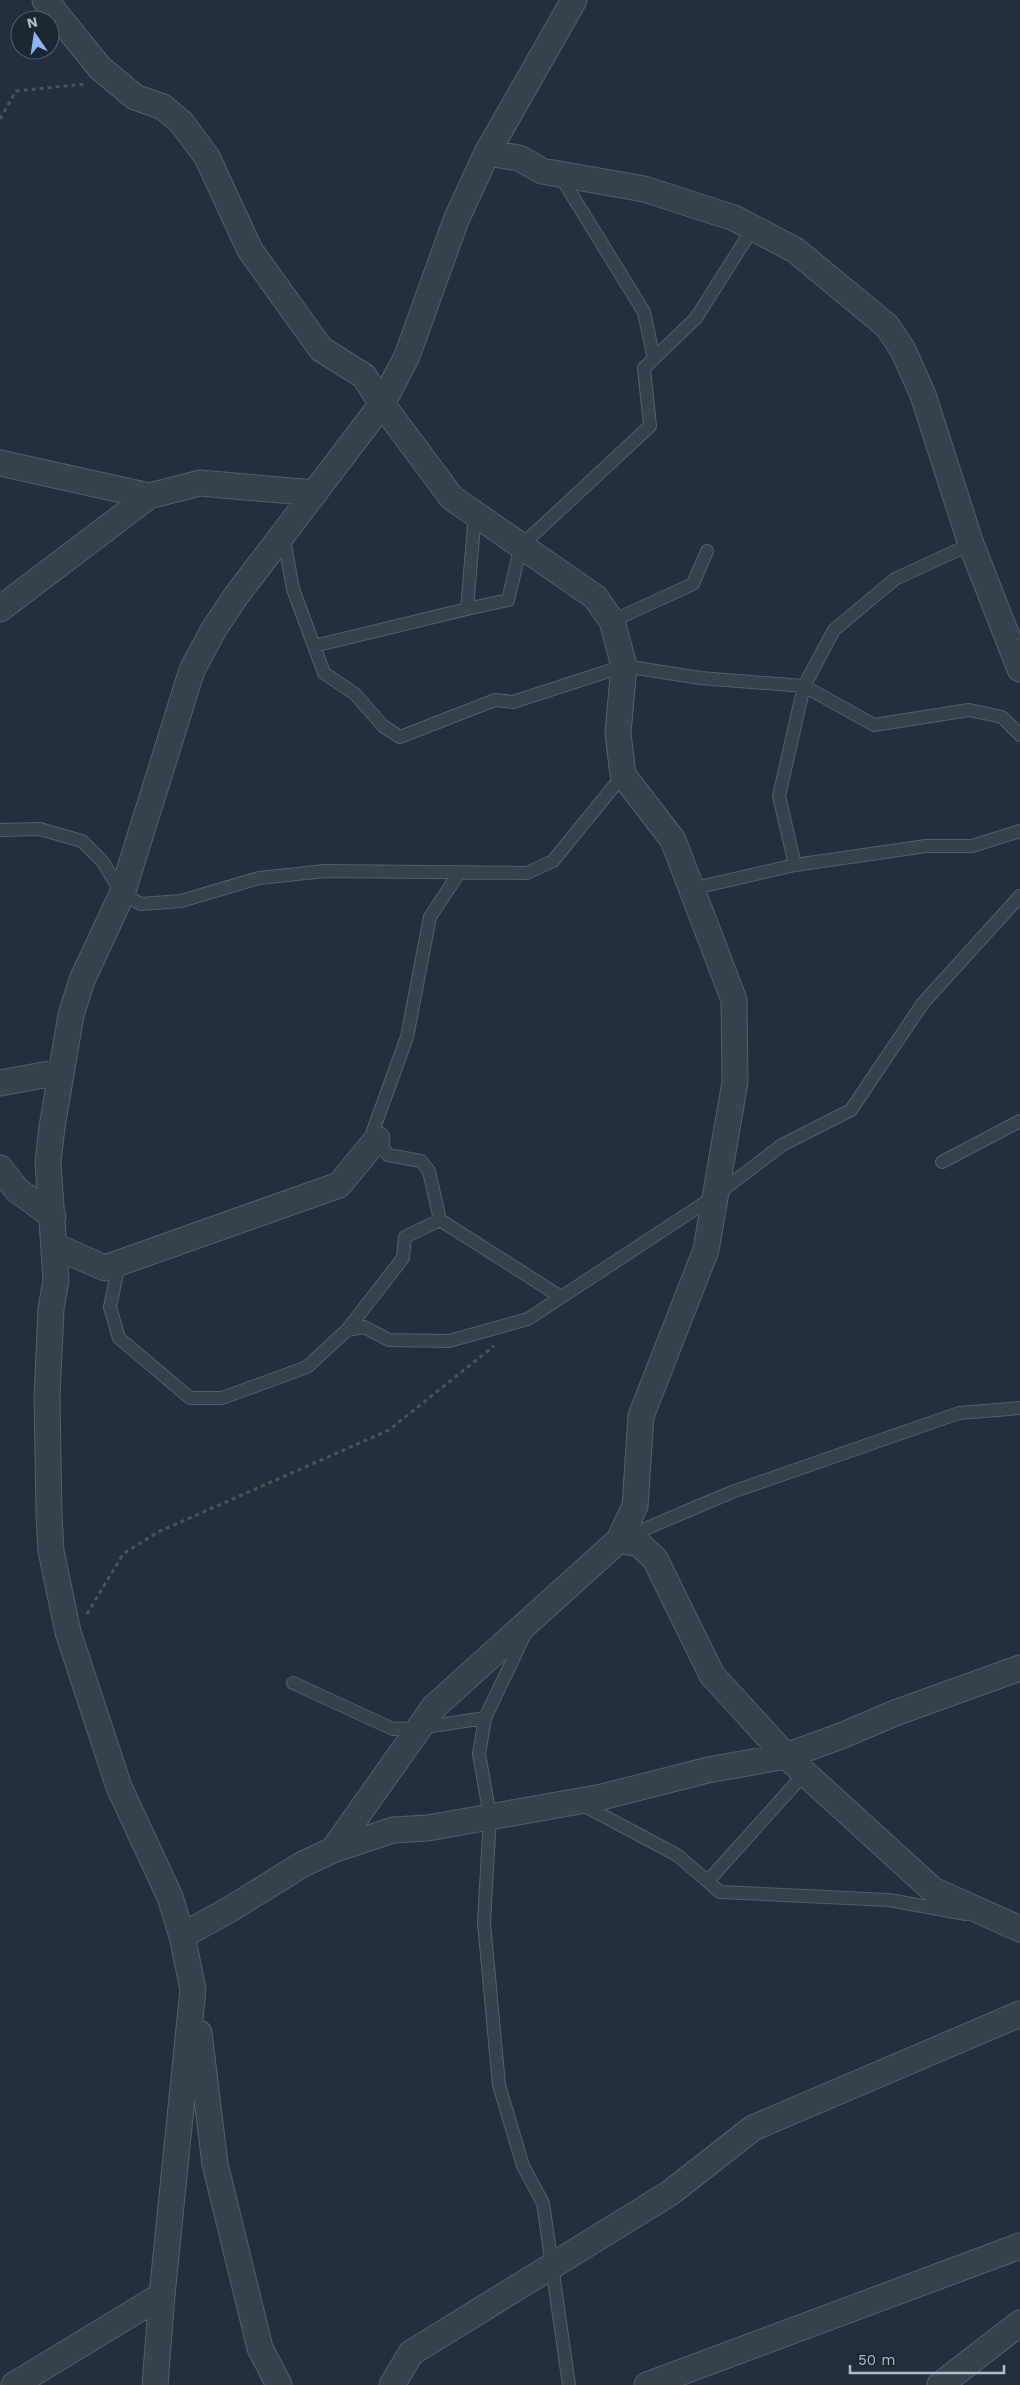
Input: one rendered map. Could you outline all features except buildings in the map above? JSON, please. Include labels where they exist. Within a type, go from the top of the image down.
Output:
[{"type":"street","points":[[45,0],[100,68],[135,97],[163,107],[181,122],[207,156],[250,250],[321,349],[364,376],[382,404],[452,498],[595,597],[612,621],[624,666],[618,733],[623,775],[673,840],[734,1000],[735,1082],[706,1250],[641,1416],[635,1506],[619,1540],[434,1707],[333,1850]]},
{"type":"street","points":[[279,2385],[260,2348],[215,2164],[193,1989],[182,1936],[170,1897],[119,1787],[68,1632],[51,1551],[48,1515],[47,1396],[51,1309],[56,1280],[48,1162],[60,1072],[71,1015],[82,980],[122,894],[192,670],[214,629],[236,596],[382,404],[407,356],[456,220],[487,152],[574,0]]},
{"type":"street","points":[[487,152],[519,158],[542,171],[644,190],[734,218],[795,250],[887,326],[904,350],[923,395],[971,544],[1018,663]]},
{"type":"street","points":[[9,465],[149,496]]},
{"type":"street","points":[[0,609],[149,496],[200,483],[315,493]]},
{"type":"street","points":[[0,1083],[60,1072]]},
{"type":"street","points":[[55,1246],[105,1268],[339,1185],[378,1138]]},
{"type":"street","points":[[0,1168],[16,1190],[53,1216]]},
{"type":"street","points":[[619,1540],[639,1544],[655,1558],[712,1675],[786,1756],[933,1890],[1011,1924]]},
{"type":"street","points":[[182,1936],[232,1908],[303,1864],[333,1850],[393,1830],[428,1828],[577,1801],[708,1770],[786,1756],[841,1736],[895,1713],[1020,1668]]},
{"type":"street","points":[[155,2385],[162,2295],[193,1989]]},
{"type":"street","points":[[392,2385],[411,2354],[670,2193],[753,2128],[1020,2014]]},
{"type":"street","points":[[647,2385],[1020,2246]]},
{"type":"street","points":[[14,2385],[162,2295]]},
{"type":"street","points":[[940,2385],[1020,2322]]},
{"type":"lane","points":[[559,174],[644,312],[654,358]]},
{"type":"lane","points":[[314,646],[508,600],[522,546],[650,426],[644,368],[696,318],[753,228]]},
{"type":"lane","points":[[0,451],[9,465]]},
{"type":"lane","points":[[468,609],[475,513]]},
{"type":"lane","points":[[283,534],[293,589],[324,673],[355,694],[383,726],[400,737],[495,700],[513,702],[624,666],[700,678],[804,686],[874,725],[969,710],[1002,717],[1020,735]]},
{"type":"lane","points":[[795,865],[779,796],[804,686],[834,630],[895,579],[971,544]]},
{"type":"lane","points":[[612,621],[693,584],[707,551]]},
{"type":"lane","points":[[0,830],[40,829],[82,841],[104,862],[122,894],[141,904],[181,901],[259,878],[325,871],[527,874],[554,861],[623,775]]},
{"type":"lane","points":[[691,889],[795,865],[926,846],[972,846],[1020,832]]},
{"type":"lane","points":[[459,873],[430,917],[407,1037],[372,1131],[388,1155],[421,1161],[430,1171],[440,1220],[561,1297]]},
{"type":"lane","points":[[347,1330],[364,1327],[389,1340],[449,1341],[528,1319],[715,1196],[782,1145],[851,1110],[923,1003],[1020,896]]},
{"type":"lane","points":[[942,1162],[1020,1121]]},
{"type":"lane","points":[[119,1263],[110,1307],[119,1338],[190,1398],[222,1398],[306,1367],[347,1330],[403,1258],[405,1237],[440,1220]]},
{"type":"lane","points":[[619,1540],[732,1492],[959,1413],[1020,1408]]},
{"type":"lane","points":[[533,1618],[485,1718],[479,1754],[490,1816],[484,1923],[499,2085],[523,2166],[543,2203],[569,2385]]},
{"type":"lane","points":[[293,1683],[392,1729],[419,1728],[485,1718]]},
{"type":"lane","points":[[708,1881],[805,1773]]},
{"type":"lane","points":[[577,1801],[677,1855],[720,1892],[888,1900],[1011,1924]]},
{"type":"path","points":[[0,119],[16,91],[116,81]]},
{"type":"path","points":[[68,1632],[92,1610],[123,1554],[158,1532],[389,1430],[497,1343]]}]
